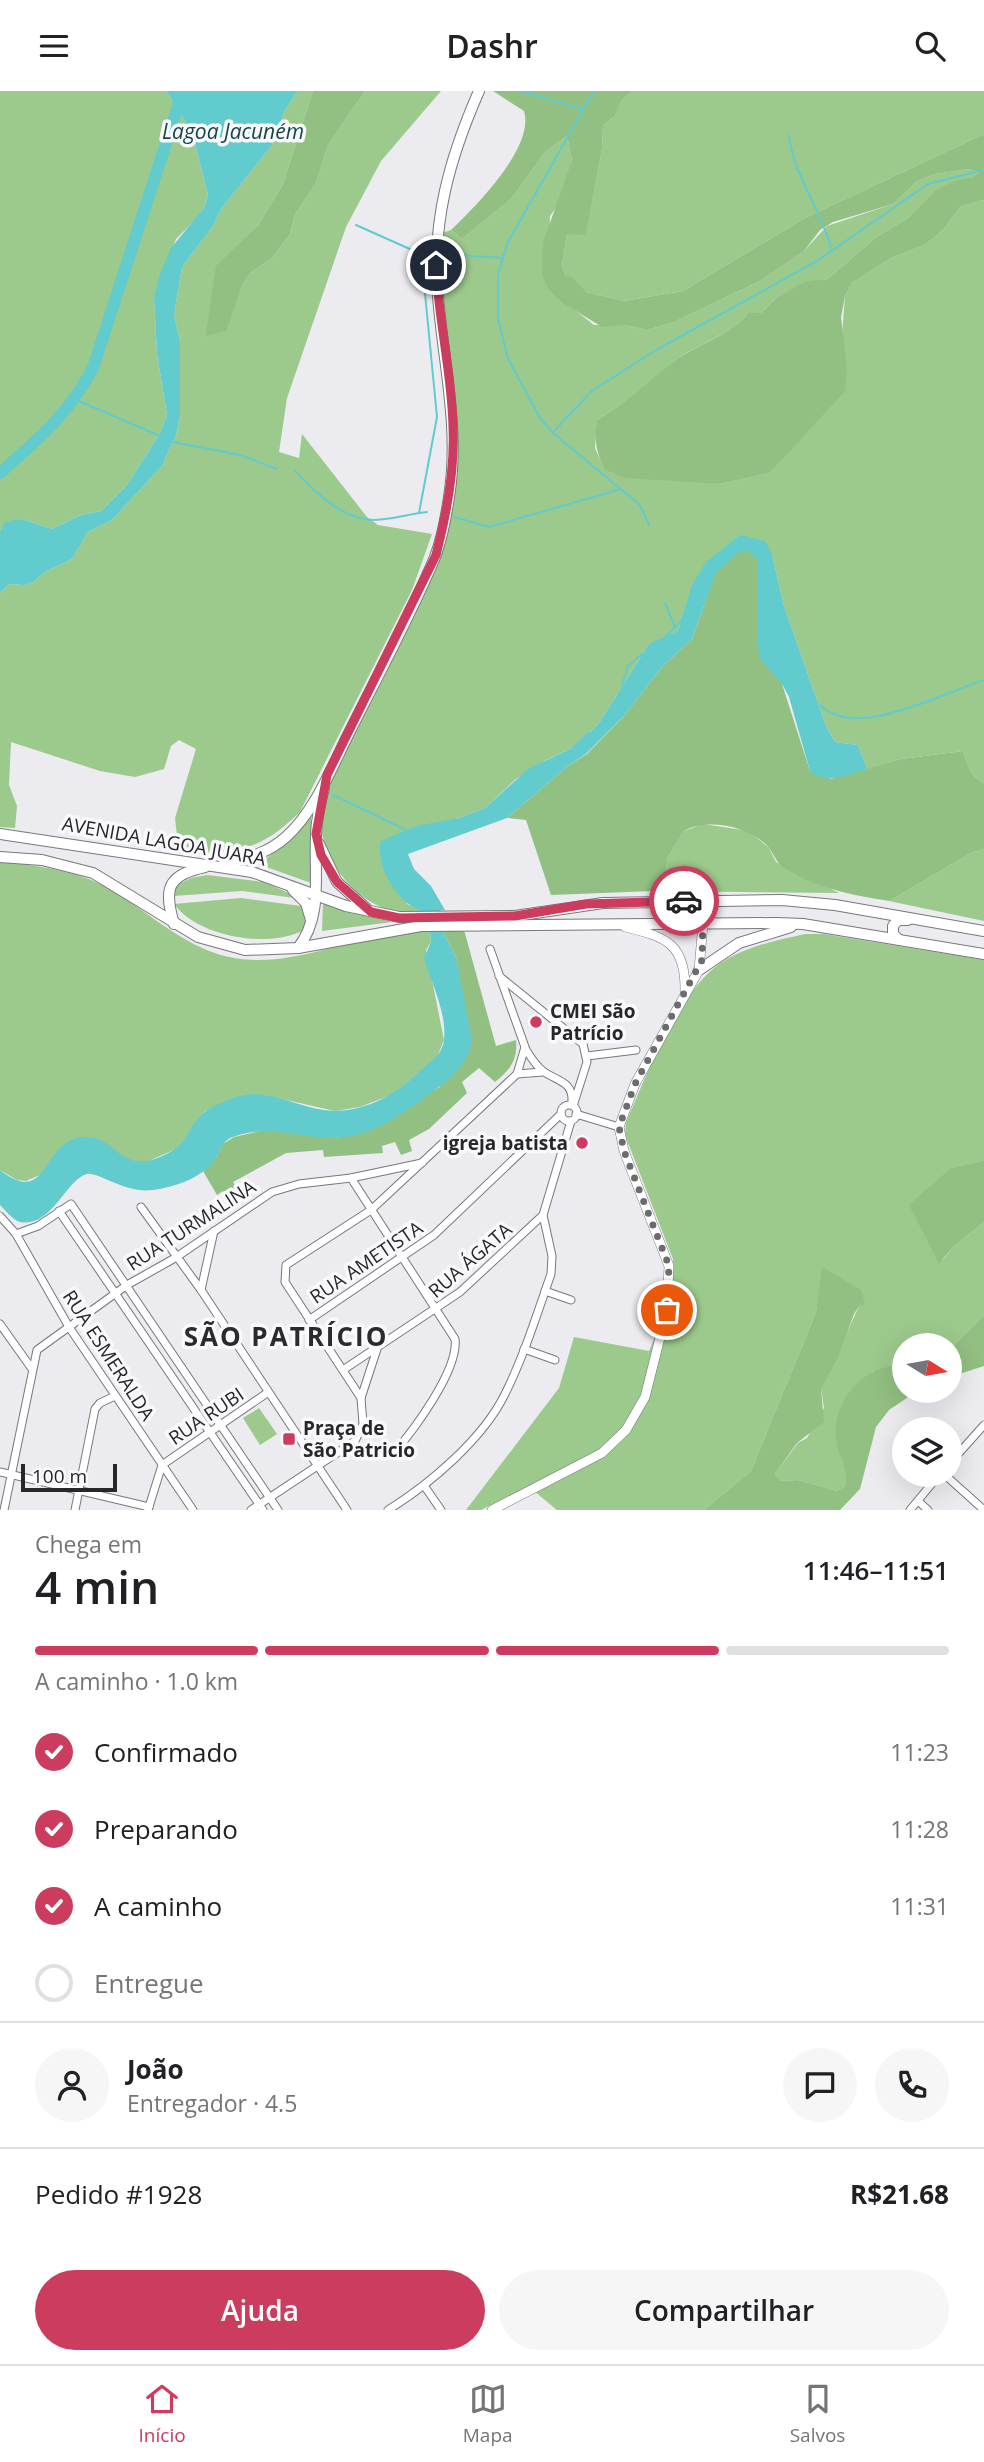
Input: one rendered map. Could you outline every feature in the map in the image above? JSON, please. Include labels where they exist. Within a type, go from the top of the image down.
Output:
[{"type":"main road","points":[[174,924],[167,898],[173,881],[184,871],[244,860],[268,850],[286,837],[300,821],[327,775],[436,555],[447,511],[453,427],[437,294],[438,238],[444,189],[452,159],[480,91]]},
{"type":"main road","points":[[298,948],[312,926],[316,834],[327,775]]},
{"type":"main road","name":"AVENIDA LAGOA JUARA","points":[[0,834],[252,872],[371,912],[420,922],[624,926],[703,923],[803,924],[984,954]]},
{"type":"main road","points":[[316,834],[321,855],[337,882],[371,912]]},
{"type":"main road","name":"AVENIDA LAGOA JUARA","points":[[0,857],[41,860],[93,873],[198,937],[232,947],[266,950],[298,948],[420,922]]},
{"type":"main road","points":[[285,883],[306,903],[312,926]]},
{"type":"main road","points":[[686,901],[698,913],[703,923]]},
{"type":"main road","name":"AVENIDA LAGOA JUARA","points":[[457,922],[586,904],[806,901],[984,931]]},
{"type":"main road","points":[[900,940],[892,932],[898,920],[938,923]]},
{"type":"main road","points":[[699,970],[738,943],[803,924]]},
{"type":"street","points":[[492,1510],[602,1453],[626,1430],[645,1397],[667,1310],[669,1266],[624,1151],[619,1127],[639,1076],[699,970],[703,923]]},
{"type":"street","points":[[624,926],[655,935],[672,944],[684,969],[685,993]]},
{"type":"street","points":[[490,949],[525,1047],[543,1072],[566,1083],[572,1093],[573,1112],[566,1121],[561,1114]]},
{"type":"street","points":[[388,1510],[425,1487],[481,1430],[497,1407],[524,1349],[551,1274],[552,1256],[543,1215],[584,1075],[587,1056],[578,1037],[499,975]]},
{"type":"street","points":[[508,1000],[523,994]]},
{"type":"street","points":[[361,1398],[285,1282],[286,1265],[371,1210],[517,1074],[525,1047]]},
{"type":"street","points":[[587,1056],[636,1050]]},
{"type":"street","points":[[517,1074],[543,1072]]},
{"type":"street","points":[[566,1083],[584,1075]]},
{"type":"street","name":"RUA AMETISTA","points":[[309,1320],[404,1258],[434,1235],[561,1114],[565,1106],[573,1112]]},
{"type":"street","points":[[573,1112],[619,1127]]},
{"type":"street","name":"RUA TURMALINA","points":[[33,1370],[37,1350],[127,1285],[175,1258],[272,1192],[299,1184],[351,1178],[422,1163]]},
{"type":"street","points":[[351,1178],[455,1339],[453,1358],[429,1405],[393,1454]]},
{"type":"street","points":[[16,1234],[38,1226],[71,1204],[278,1510]]},
{"type":"street","points":[[141,1207],[175,1258],[201,1290],[347,1510]]},
{"type":"street","points":[[59,1210],[262,1507]]},
{"type":"street","name":"RUA ÁGATA","points":[[343,1370],[378,1345],[438,1310],[543,1215]]},
{"type":"street","name":"RUA ESMERALDA","points":[[0,1216],[16,1234],[69,1327],[193,1510]]},
{"type":"street","points":[[201,1290],[214,1230]]},
{"type":"street","points":[[545,1291],[571,1300]]},
{"type":"street","points":[[0,1324],[33,1370],[4,1510]]},
{"type":"street","points":[[251,1510],[262,1507],[270,1498],[355,1441],[361,1433],[361,1398],[378,1345]]},
{"type":"street","points":[[524,1349],[555,1360]]},
{"type":"street","name":"RUA RUBI","points":[[162,1465],[267,1393]]},
{"type":"street","points":[[75,1510],[95,1409],[100,1403],[116,1396]]},
{"type":"street","points":[[962,1450],[984,1425]]},
{"type":"street","points":[[0,1472],[148,1508],[162,1465]]},
{"type":"street","points":[[425,1487],[441,1510]]},
{"type":"street","points":[[910,1510],[929,1487]]},
{"type":"street","points":[[958,1487],[984,1510]]},
{"type":"street","points":[[918,1501],[928,1510]]},
{"type":"green space","points":[[0,91],[166,91],[192,132],[208,195],[204,208],[176,239],[154,298],[157,354],[167,415],[160,433],[127,485],[101,511],[81,515],[52,529],[22,519],[2,527],[0,531]]},
{"type":"green space","points":[[298,91],[313,91],[283,184],[259,224],[217,266],[205,337],[227,329],[243,284],[250,273],[271,259],[290,234],[295,214],[316,183],[328,145],[365,91],[441,91],[381,161],[346,227],[287,398],[279,452],[299,458],[302,434],[367,517],[378,525],[432,534],[412,590],[300,812],[259,843],[215,853],[179,853],[175,818],[196,749],[179,740],[171,746],[164,769],[135,777],[100,771],[11,742],[9,785],[17,806],[15,828],[0,827],[0,593],[9,584],[24,585],[33,582],[45,572],[72,559],[88,532],[112,520],[162,466],[176,435],[180,416],[180,341],[174,315],[182,267],[213,226],[222,208],[272,145],[285,110]]},
{"type":"green space","points":[[313,91],[365,91],[328,145],[316,183],[295,214],[290,234],[271,259],[250,273],[243,284],[227,330],[205,337],[216,266],[259,224],[283,184]]},
{"type":"green space","points":[[493,91],[632,91],[621,100],[615,116],[603,125],[602,149],[586,235],[567,234],[562,266],[566,276],[573,278],[586,292],[624,301],[683,291],[805,218],[984,134],[984,200],[961,206],[943,230],[925,245],[891,258],[852,283],[845,296],[841,317],[847,368],[845,391],[770,473],[720,484],[625,478],[604,469],[596,445],[597,420],[619,406],[680,357],[726,332],[748,313],[761,313],[776,298],[804,282],[828,279],[875,238],[908,218],[934,191],[955,181],[973,177],[979,172],[969,169],[935,174],[917,181],[893,204],[833,222],[820,230],[804,251],[760,281],[674,322],[647,330],[625,325],[602,327],[563,303],[548,289],[542,273],[543,243],[572,160],[567,136],[545,152],[512,198],[462,239],[451,230],[501,175],[521,141],[525,125],[524,111]]},
{"type":"green space","points":[[632,91],[984,91],[984,134],[805,218],[683,291],[624,301],[586,292],[566,276],[562,266],[567,234],[586,234],[602,149],[603,125],[615,116],[620,100]]},
{"type":"green space","points":[[567,136],[572,160],[559,203],[550,216],[548,289],[594,325],[625,325],[647,330],[674,322],[760,281],[804,251],[827,226],[893,204],[917,181],[935,174],[969,169],[979,172],[973,177],[934,191],[908,218],[875,238],[828,279],[804,283],[776,298],[761,313],[748,313],[734,327],[680,357],[619,406],[597,420],[595,448],[604,469],[720,484],[770,473],[819,418],[842,336],[845,296],[852,283],[891,258],[925,245],[943,230],[961,206],[984,200],[984,783],[973,774],[963,751],[901,759],[867,769],[858,745],[835,742],[826,726],[784,606],[772,554],[681,622],[678,631],[645,650],[599,723],[576,746],[546,760],[516,779],[485,808],[460,818],[405,831],[407,904],[426,913],[398,912],[370,901],[345,879],[328,852],[321,822],[325,794],[440,545],[456,425],[441,294],[442,233],[451,230],[462,239],[512,198],[545,152]]},
{"type":"green space","points":[[738,552],[750,552],[757,559],[758,584],[782,684],[810,771],[831,779],[901,759],[963,751],[973,774],[984,783],[984,849],[971,853],[889,901],[849,894],[811,882],[783,867],[769,848],[752,835],[729,826],[705,825],[684,831],[668,857],[664,882],[653,891],[551,895],[526,820],[507,818],[569,765],[587,754],[624,716],[662,667],[692,639],[716,573]]},
{"type":"green space","points":[[311,813],[311,883],[258,864],[289,842]]},
{"type":"green space","points":[[703,824],[749,831],[769,848],[776,862],[839,893],[653,891],[664,882],[668,857],[684,831]]},
{"type":"green space","points":[[984,849],[984,921],[889,901],[971,853]]},
{"type":"green space","points":[[0,862],[56,870],[93,881],[120,895],[179,936],[211,952],[229,957],[270,960],[392,933],[430,931],[431,942],[426,950],[444,1040],[437,1057],[396,1093],[360,1107],[335,1111],[264,1095],[237,1097],[204,1112],[184,1143],[176,1149],[144,1163],[130,1160],[48,1167],[42,1174],[26,1181],[17,1180],[0,1170]]},
{"type":"green space","points":[[207,875],[264,882],[302,899],[242,891],[174,896],[175,886],[191,878]]},
{"type":"green space","points":[[241,898],[308,907],[310,910],[304,930],[272,939],[235,937],[200,925],[174,904]]},
{"type":"green space","points":[[323,904],[392,922],[322,931]]},
{"type":"green space","points":[[442,929],[464,930],[496,1046],[516,1040],[516,1053],[509,1069],[495,1082],[479,1068],[462,1082],[467,1093],[429,1129],[409,1140],[412,1151],[401,1155],[395,1142],[382,1146],[383,1153],[324,1157],[323,1150],[286,1153],[233,1182],[245,1200],[234,1206],[223,1191],[217,1195],[203,1171],[216,1158],[223,1144],[234,1137],[265,1130],[337,1138],[440,1087],[459,979],[456,957]]},
{"type":"green space","points":[[805,934],[824,934],[984,960],[984,1160],[951,1168],[943,1260],[953,1247],[984,1222],[984,1315],[962,1337],[962,1333],[892,1333],[892,1368],[872,1372],[836,1439],[848,1475],[845,1486],[837,1491],[798,1480],[781,1481],[775,1474],[798,1443],[807,1438],[824,1408],[821,1389],[859,1306],[823,1268],[816,1312],[751,1471],[704,1510],[557,1510],[528,1486],[481,1510],[466,1510],[559,1388],[574,1337],[649,1351],[672,1295],[673,1259],[625,1135],[626,1123],[667,1032],[694,989],[727,959],[765,943]]},
{"type":"green space","points":[[984,1160],[984,1222],[953,1247],[939,1264],[909,1205],[951,1168]]},
{"type":"green space","points":[[822,1267],[861,1290],[865,1304],[859,1306],[854,1314],[837,1359],[821,1389],[824,1422],[797,1443],[775,1474],[781,1481],[798,1480],[837,1491],[845,1486],[845,1468],[836,1439],[840,1409],[850,1391],[864,1377],[892,1367],[892,1403],[899,1403],[889,1410],[876,1427],[860,1489],[840,1510],[704,1510],[751,1471],[816,1312]]},
{"type":"green space","points":[[984,1315],[984,1366],[962,1373],[962,1337]]},
{"type":"green space","points":[[259,1408],[277,1434],[260,1445],[243,1418]]},
{"type":"water","points":[[166,91],[298,91],[285,110],[272,145],[222,208],[213,226],[182,267],[174,315],[180,341],[180,416],[176,435],[162,466],[112,520],[88,532],[72,559],[45,572],[33,582],[24,585],[9,584],[0,593],[0,531],[5,522],[22,519],[52,529],[81,515],[101,511],[127,485],[160,433],[167,415],[157,354],[154,298],[171,248],[204,208],[208,195],[192,132]]},
{"type":"water","points":[[740,535],[765,541],[772,554],[784,606],[826,726],[835,742],[858,745],[867,769],[830,779],[810,771],[789,697],[782,684],[760,659],[757,640],[757,559],[750,552],[739,552],[716,573],[692,639],[662,667],[624,716],[586,754],[569,765],[507,818],[408,854],[414,869],[431,886],[445,910],[433,913],[420,910],[400,896],[386,875],[380,852],[381,841],[416,826],[460,818],[485,808],[528,769],[576,746],[599,723],[651,643],[678,631],[692,585],[706,562]]},
{"type":"water","points":[[442,929],[456,957],[472,1039],[470,1048],[463,1063],[452,1076],[392,1120],[365,1133],[334,1138],[275,1132],[254,1132],[233,1137],[226,1141],[214,1161],[202,1173],[161,1189],[133,1189],[87,1174],[72,1184],[50,1211],[31,1222],[17,1221],[0,1205],[0,1170],[26,1182],[35,1179],[55,1153],[74,1139],[99,1139],[133,1161],[145,1161],[169,1153],[184,1140],[202,1114],[236,1097],[258,1094],[313,1108],[337,1111],[363,1107],[388,1096],[431,1062],[443,1046],[443,1019],[424,958],[431,942],[430,931]]},
{"type":"waterway","name":"Lagoa Jacuném","points":[[0,473],[63,413],[93,368],[183,91]]},
{"type":"waterway","points":[[520,91],[582,109]]},
{"type":"waterway","points":[[594,91],[508,242],[498,274],[498,319],[508,359],[540,418],[553,433],[640,505],[649,525]]},
{"type":"waterway","points":[[789,135],[801,178],[831,248]]},
{"type":"waterway","points":[[553,432],[592,391],[656,350],[817,261],[928,184],[984,170]]},
{"type":"waterway","points":[[356,225],[421,254]]},
{"type":"waterway","points":[[446,254],[502,258]]},
{"type":"waterway","points":[[419,513],[437,417],[423,273]]},
{"type":"waterway","points":[[76,400],[158,435]]},
{"type":"waterway","points":[[173,442],[240,455],[277,469]]},
{"type":"waterway","points":[[295,471],[329,503],[350,515],[379,520],[427,512]]},
{"type":"waterway","points":[[454,517],[489,527],[621,489]]},
{"type":"waterway","points":[[665,603],[675,627]]},
{"type":"waterway","points":[[666,636],[682,620]]},
{"type":"waterway","points":[[622,686],[628,666],[642,654]]},
{"type":"waterway","points":[[820,705],[835,715],[854,718],[876,716],[900,711],[984,680]]},
{"type":"waterway","points":[[573,748],[589,733]]},
{"type":"waterway","points":[[333,795],[406,830]]},
{"type":"way so far","points":[[667,1310],[671,1282],[669,1266],[624,1151],[619,1127],[627,1100],[693,982],[702,960],[702,918],[684,901]]},
{"type":"place","name":"CMEI São Patrício","points":[[536,1022]]},
{"type":"place","name":"igreja batista","points":[[582,1143]]},
{"type":"place","name":"Praça de São Patricio","points":[[289,1439]]},
{"type":"district","name":"SÃO PATRÍCIO","points":[[286,1336]]},
{"type":"route","points":[[436,265],[453,427],[452,474],[445,522],[436,555],[327,775],[316,834],[321,855],[337,882],[348,894],[371,912],[399,918],[515,916],[586,904],[684,901]]}]
